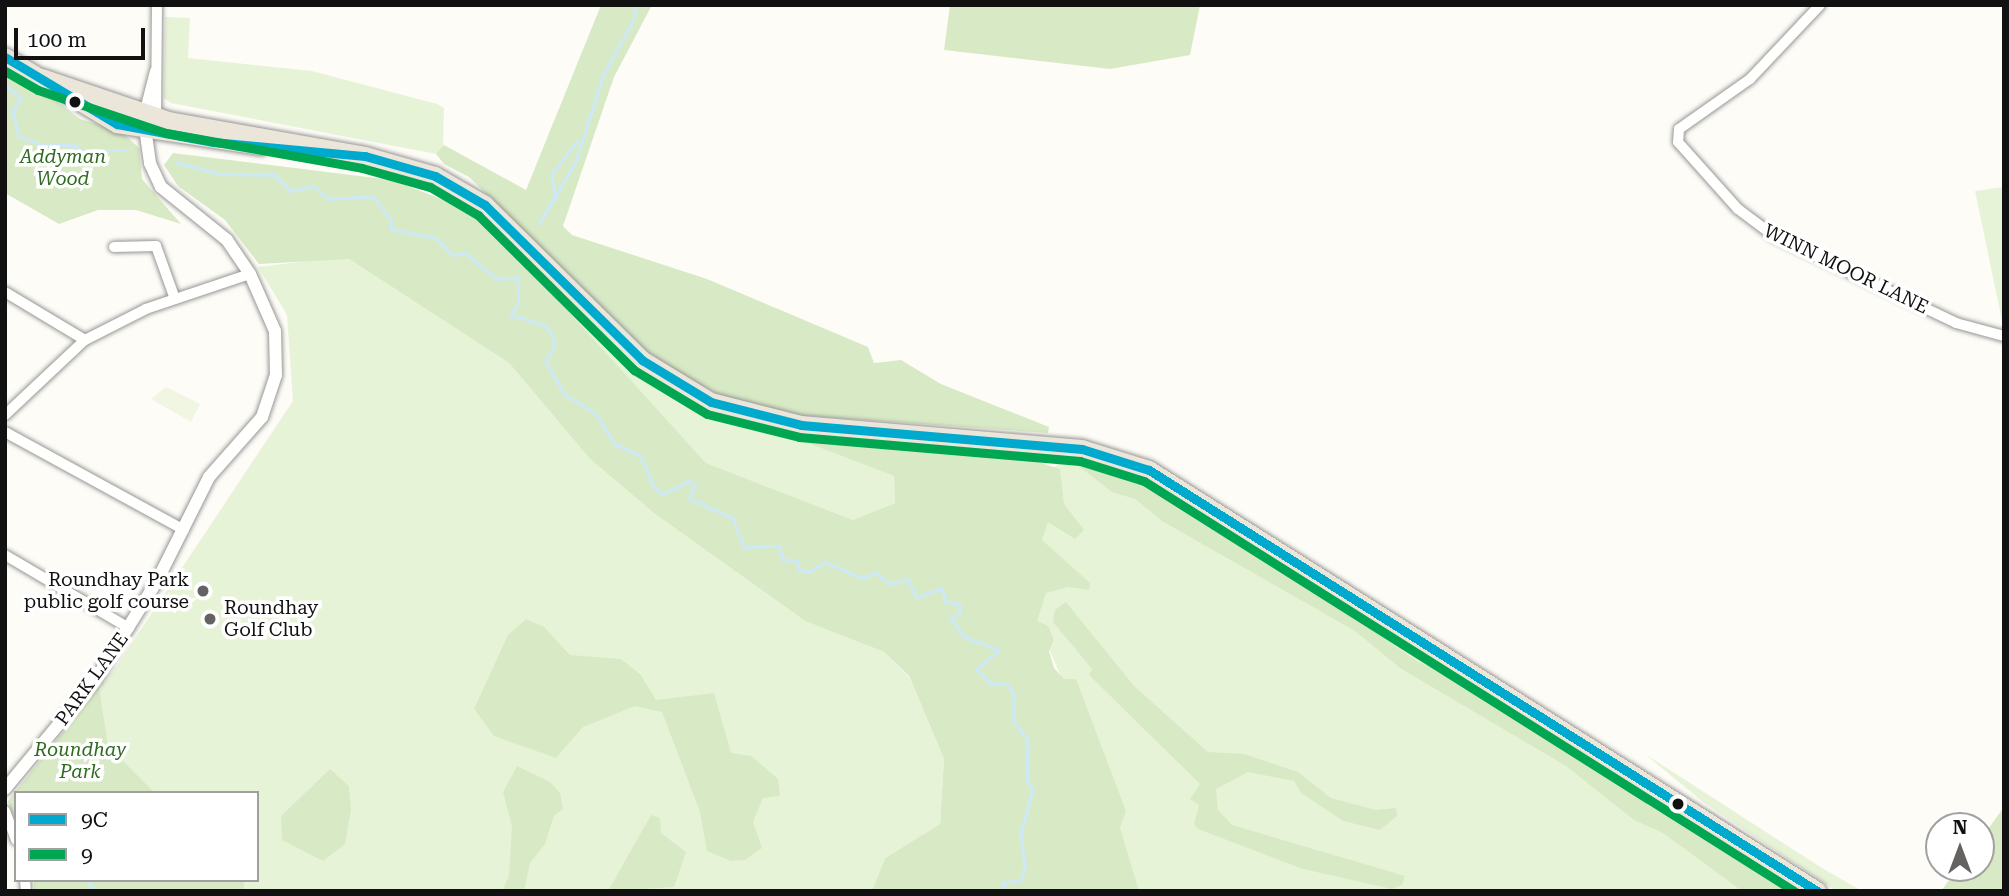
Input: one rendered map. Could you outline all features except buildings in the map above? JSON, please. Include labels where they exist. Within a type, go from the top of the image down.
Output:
[{"type":"highway","points":[[5,57],[42,78],[150,124],[391,162],[463,190],[510,227],[642,360],[711,402],[801,425],[1082,449],[1149,470],[1817,891]]},
{"type":"street","points":[[150,124],[157,5]]},
{"type":"street","name":"WINN MOOR LANE","points":[[1820,5],[1751,79],[1679,129],[1678,142],[1738,209],[1774,236],[1956,323],[2004,336]]},
{"type":"street","name":"PARK LANE","points":[[5,789],[86,693],[129,628],[184,530],[209,477],[262,417],[276,375],[275,331],[250,275],[227,240],[168,195],[156,176],[150,124]]},
{"type":"street","points":[[114,247],[156,246],[175,299]]},
{"type":"street","points":[[5,415],[85,340],[175,299],[250,275]]},
{"type":"street","points":[[5,292],[85,340]]},
{"type":"street","points":[[5,432],[184,530]]},
{"type":"street","points":[[5,555],[129,628]]},
{"type":"street","points":[[5,811],[14,835]]},
{"type":"green space","points":[[601,5],[652,5],[614,77],[563,226],[572,235],[707,279],[868,347],[874,363],[901,360],[941,384],[1049,427],[1048,433],[780,414],[720,395],[659,364],[469,177],[444,164],[436,154],[444,145],[526,190]]},
{"type":"green space","points":[[950,5],[1200,5],[1190,55],[1110,69],[944,50]]},
{"type":"green space","points":[[165,17],[190,18],[188,58],[312,71],[437,104],[444,108],[443,149],[436,154],[171,103],[164,98]]},
{"type":"green space","name":"Addyman Wood","points":[[5,62],[80,119],[122,132],[139,148],[142,179],[181,224],[136,210],[98,210],[59,224],[5,193]]},
{"type":"green space","points":[[173,153],[392,180],[454,204],[479,219],[545,286],[706,463],[853,520],[895,503],[894,476],[795,438],[1019,456],[1060,469],[1064,504],[1084,530],[1075,539],[1048,522],[1042,540],[1090,583],[1089,590],[1068,587],[1046,593],[1037,621],[1048,626],[1054,640],[1049,651],[1054,668],[1064,679],[1076,679],[1126,811],[1120,828],[1139,891],[872,891],[885,858],[940,824],[944,759],[909,676],[884,652],[805,621],[655,514],[590,459],[509,363],[349,259],[259,264],[225,220],[178,186],[164,165]]},
{"type":"green space","points":[[2004,187],[2004,330],[1975,191]]},
{"type":"green space","points":[[479,219],[608,340],[681,397],[725,416],[862,447],[799,439],[894,476],[895,503],[853,520],[706,463]]},
{"type":"green space","name":"Roundhay Golf Club","points":[[333,258],[349,259],[509,363],[590,459],[655,514],[805,621],[884,652],[909,677],[944,759],[940,824],[885,858],[872,891],[35,891],[34,882],[259,882],[259,791],[16,791],[118,664],[293,401],[287,315],[258,267]]},
{"type":"green space","points":[[166,387],[200,404],[191,422],[151,399]]},
{"type":"green space","points":[[1071,454],[1145,477],[1650,799],[1662,800],[1794,891],[1130,891],[1104,777],[1037,621],[1033,507],[1054,467]]},
{"type":"green space","points":[[1071,454],[1145,477],[1368,614],[1378,634],[1418,662],[1473,684],[1666,809],[1734,847],[1791,891],[1742,891],[1663,833],[1634,820],[1566,766],[1400,668],[1355,631],[1162,521],[1135,499],[1112,492],[1067,457]]},
{"type":"green space","points":[[1066,602],[1134,686],[1208,752],[1244,754],[1298,772],[1331,798],[1376,810],[1396,808],[1397,816],[1380,830],[1343,821],[1301,793],[1294,781],[1248,772],[1216,789],[1218,810],[1232,825],[1405,876],[1402,885],[1392,889],[1303,869],[1198,829],[1194,824],[1199,805],[1190,799],[1200,784],[1089,675],[1092,669],[1053,622],[1055,610]]},
{"type":"green space","points":[[526,619],[544,627],[570,655],[621,659],[641,675],[656,700],[714,693],[731,753],[751,756],[778,779],[780,796],[763,798],[753,822],[762,848],[745,860],[731,861],[707,851],[700,812],[662,712],[635,706],[583,727],[556,758],[494,736],[474,709],[508,635]]},
{"type":"green space","name":"Roundhay Park","points":[[99,687],[108,746],[153,791],[16,791]]},
{"type":"green space","points":[[1645,754],[1862,891],[1836,891],[1703,802]]},
{"type":"green space","points":[[517,766],[550,782],[560,793],[563,809],[554,816],[545,844],[530,863],[524,891],[502,891],[509,876],[512,826],[503,792]]},
{"type":"green space","points":[[330,769],[349,786],[351,810],[345,844],[323,861],[282,840],[281,816]]},
{"type":"green space","name":"Roundhay Park","points":[[14,793],[14,818],[8,801]]},
{"type":"green space","name":"Roundhay Golf Club","points":[[14,794],[14,818],[8,801]]},
{"type":"green space","points":[[2004,807],[2004,891],[1941,891],[1948,882],[1995,882],[1995,819]]},
{"type":"green space","points":[[651,815],[660,818],[661,833],[686,852],[674,887],[608,891]]},
{"type":"green space","points":[[34,882],[244,882],[244,891],[34,891]]},
{"type":"waterway","points":[[539,224],[576,161],[603,75],[634,19],[635,5]]},
{"type":"waterway","points":[[5,84],[21,98],[13,112],[19,136],[40,144],[74,145],[93,158],[101,150],[126,150]]},
{"type":"waterway","points":[[556,200],[551,175],[578,140]]},
{"type":"waterway","points":[[176,162],[220,174],[275,175],[291,191],[313,186],[329,199],[373,196],[392,221],[391,229],[436,238],[453,255],[465,253],[497,279],[518,277],[519,303],[511,315],[546,326],[552,333],[555,345],[546,362],[565,395],[595,412],[615,444],[641,456],[654,487],[663,494],[689,481],[695,486],[690,499],[733,518],[744,547],[779,546],[783,559],[797,561],[799,569],[810,572],[825,562],[862,578],[876,573],[890,584],[908,579],[916,597],[942,588],[946,602],[960,604],[960,613],[951,619],[965,637],[1000,650],[977,669],[990,683],[1007,684],[1014,693],[1014,722],[1028,740],[1027,780],[1033,790],[1021,833],[1025,866],[1022,880],[1002,884],[1006,891]]},
{"type":"waterway","points":[[89,882],[96,891]]},
{"type":"transit line","name":"9C","points":[[5,57],[117,124],[213,142],[365,156],[435,176],[485,205],[642,360],[711,402],[801,425],[1082,449],[1149,470],[1817,891]]},
{"type":"transit line","name":"9","points":[[5,71],[38,90],[166,133],[362,168],[430,187],[478,215],[634,370],[707,414],[799,437],[1080,461],[1144,481],[1794,891]]},
{"type":"place","name":"Roundhay Park public golf course","points":[[203,591]]},
{"type":"place","name":"Roundhay Golf Club","points":[[210,619]]}]
